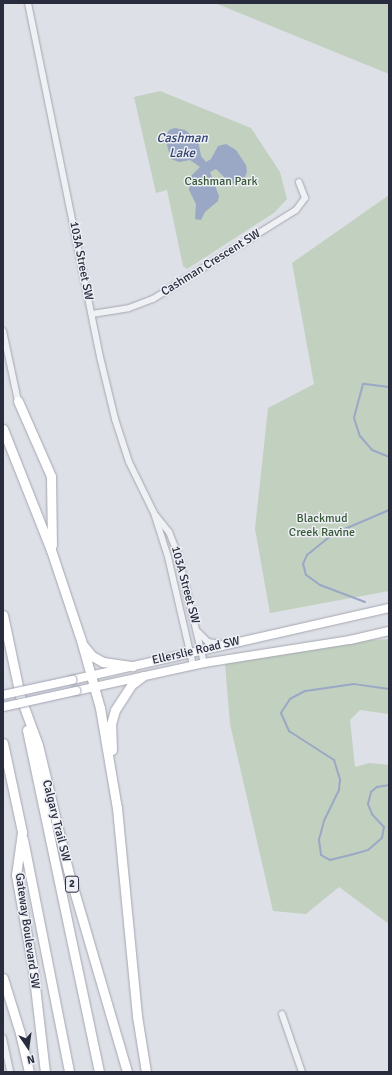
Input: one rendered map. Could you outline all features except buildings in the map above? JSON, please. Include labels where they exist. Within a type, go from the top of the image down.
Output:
[{"type":"highway","points":[[18,401],[51,476],[50,526],[54,560]]},
{"type":"highway","points":[[3,429],[54,560],[81,640],[92,688],[100,708],[114,789],[137,1016],[146,1072]]},
{"type":"highway","name":"Calgary Trail SW","points":[[3,615],[20,696],[38,745],[68,870],[127,1072]]},
{"type":"highway","points":[[81,640],[92,656],[100,661],[113,665],[133,666]]},
{"type":"highway","points":[[114,789],[113,717],[128,690],[143,676]]},
{"type":"highway","points":[[20,696],[99,1072]]},
{"type":"highway","name":"Gateway Boulevard SW","points":[[3,743],[22,832],[16,875],[33,969],[45,1072]]},
{"type":"highway","points":[[22,832],[69,1072]]},
{"type":"highway","points":[[3,978],[20,1033],[29,1072]]},
{"type":"main road","name":"Ellerslie Road SW","points":[[3,696],[201,649],[324,624],[389,608]]},
{"type":"main road","name":"Ellerslie Road SW","points":[[3,707],[193,665],[350,640],[389,631]]},
{"type":"street","name":"103A Street SW","points":[[28,3],[101,361],[123,444],[154,513],[170,565],[193,665]]},
{"type":"street","name":"Cashman Crescent SW","points":[[92,314],[133,306],[153,299],[296,210],[305,198],[299,182]]},
{"type":"street","points":[[3,331],[18,401]]},
{"type":"street","name":"103A Street SW","points":[[154,513],[169,532],[175,546],[204,663]]},
{"type":"street","points":[[196,629],[208,642],[222,645]]},
{"type":"street","points":[[282,1014],[302,1072]]},
{"type":"street","points":[[3,1038],[10,1072]]},
{"type":"green space","points":[[215,3],[389,3],[389,74]]},
{"type":"green space","name":"Cashman Park","points":[[160,91],[251,128],[280,172],[287,199],[274,213],[187,269],[183,266],[167,190],[156,193],[134,97]]},
{"type":"green space","name":"Blackmud Creek Ravine","points":[[389,195],[389,591],[270,613],[255,529],[268,408],[314,384],[292,263]]},
{"type":"green space","points":[[389,639],[389,714],[360,710],[350,720],[355,767],[369,763],[389,765],[389,924],[339,887],[306,914],[273,911],[230,724],[225,664],[356,641]]},
{"type":"water","name":"Cashman Lake","points":[[175,128],[185,130],[198,140],[201,156],[206,162],[211,159],[218,146],[226,144],[236,150],[246,165],[247,172],[244,180],[236,184],[230,183],[216,169],[210,172],[219,196],[218,201],[205,212],[201,220],[195,219],[196,204],[189,190],[190,177],[200,167],[190,160],[179,162],[171,159],[165,138],[169,130]]},
{"type":"waterway","points":[[389,387],[363,384],[354,418],[360,436],[372,450],[389,457]]},
{"type":"waterway","points":[[365,602],[320,585],[306,575],[303,564],[307,555],[333,534],[389,510]]},
{"type":"waterway","points":[[389,689],[354,684],[305,691],[290,699],[281,713],[289,731],[334,760],[340,780],[339,790],[324,821],[319,840],[321,855],[330,860],[354,854],[368,850],[382,838],[384,827],[372,814],[368,804],[371,792],[377,787],[389,785]]},
{"type":"waterway","points":[[389,883],[389,893]]}]
